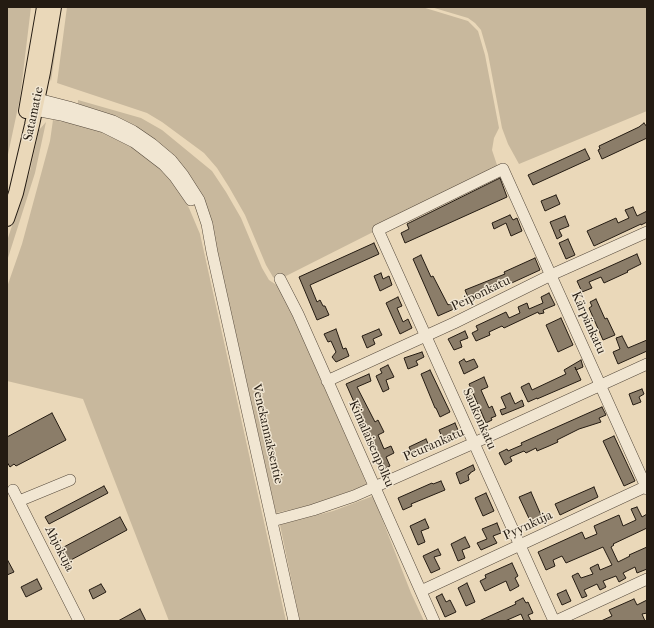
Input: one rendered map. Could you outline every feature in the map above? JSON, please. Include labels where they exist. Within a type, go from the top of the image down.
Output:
[{"type":"main road","name":"Satamatie","points":[[7,212],[10,191],[34,103],[44,7]]},
{"type":"main road","name":"Satamatie","points":[[7,219],[16,193],[54,7]]},
{"type":"street","name":"Venekannaksentie","points":[[34,103],[68,117],[104,128],[127,138],[151,154],[170,171],[187,194],[197,212],[212,252],[294,621]]},
{"type":"street","name":"Saukonkatu","points":[[503,169],[378,230],[555,621]]},
{"type":"street","name":"Kärpänkatu","points":[[503,169],[647,487]]},
{"type":"street","name":"Peiponkatu","points":[[327,380],[426,336],[551,275],[647,232]]},
{"type":"street","name":"Kimalaisenpolku","points":[[280,278],[298,314],[434,621]]},
{"type":"street","name":"Peurankatu","points":[[272,521],[313,510],[354,496],[647,364]]},
{"type":"street","points":[[19,501],[70,480]]},
{"type":"street","name":"Pyynkuja","points":[[421,591],[647,487]]},
{"type":"street","name":"Ahjokuja","points":[[13,490],[79,621]]},
{"type":"street","points":[[555,621],[647,579]]},
{"type":"shaded area","points":[[7,7],[31,7],[20,98],[7,159]]},
{"type":"shaded area","points":[[58,7],[62,7],[51,81],[49,76]]},
{"type":"shaded area","points":[[67,7],[422,7],[468,21],[478,31],[485,55],[499,128],[494,138],[492,150],[499,171],[284,277],[276,279],[273,277],[266,265],[245,215],[229,187],[217,168],[204,153],[162,122],[147,113],[57,83]]},
{"type":"shaded area","points":[[431,7],[647,7],[647,111],[519,164],[508,144],[502,128],[488,54],[481,30],[468,18]]},
{"type":"shaded area","points":[[78,100],[141,118],[162,130],[212,171],[241,218],[262,268],[269,280],[278,286],[293,316],[367,485],[311,505],[276,513],[213,232],[151,138],[137,127],[95,109],[78,104]]},
{"type":"shaded area","points":[[53,120],[87,126],[118,138],[161,168],[178,189],[189,208],[200,234],[286,621],[169,621],[83,399],[7,381],[7,287],[22,244],[50,141]]},
{"type":"shaded area","points":[[46,122],[35,173],[7,261],[7,241],[30,171],[39,130]]},
{"type":"shaded area","points":[[373,496],[411,593],[424,621],[300,621],[280,525],[333,511]]},
{"type":"building","points":[[644,123],[647,127],[647,138],[602,159],[598,150],[600,149],[599,146],[639,127]]},
{"type":"building","points":[[585,149],[590,159],[533,185],[528,175]]},
{"type":"building","points":[[500,178],[507,197],[405,243],[401,233],[409,229],[407,224]]},
{"type":"building","points":[[556,195],[560,204],[545,211],[541,201]]},
{"type":"building","points":[[633,207],[637,216],[647,211],[647,222],[594,246],[587,231],[616,218],[618,223],[629,218],[625,210]]},
{"type":"building","points":[[510,215],[513,220],[517,218],[522,231],[511,236],[506,223],[494,229],[492,223]]},
{"type":"building","points":[[565,216],[569,226],[559,230],[562,236],[557,239],[550,222]]},
{"type":"building","points":[[568,239],[575,255],[566,259],[559,243]]},
{"type":"building","points":[[374,243],[379,254],[310,285],[317,302],[320,300],[323,306],[325,306],[329,315],[317,320],[299,277]]},
{"type":"building","points":[[637,254],[641,264],[604,283],[601,277],[589,282],[592,288],[582,292],[577,281]]},
{"type":"building","points":[[421,255],[431,277],[433,276],[448,305],[451,303],[454,309],[438,316],[413,259]]},
{"type":"building","points":[[535,258],[540,270],[470,302],[465,290],[505,274],[504,272]]},
{"type":"building","points":[[381,273],[383,279],[389,276],[392,285],[380,291],[374,276]]},
{"type":"building","points":[[549,293],[555,305],[543,310],[544,313],[539,314],[538,312],[504,328],[502,326],[489,332],[490,335],[476,341],[472,333],[478,330],[476,326],[506,312],[509,318],[520,313],[518,307],[527,303],[529,309],[543,303],[541,297]]},
{"type":"building","points":[[398,297],[402,306],[397,308],[403,322],[408,319],[412,328],[400,334],[386,303]]},
{"type":"building","points":[[596,299],[605,319],[607,318],[615,335],[603,340],[589,308],[592,306],[590,302]]},
{"type":"building","points":[[561,318],[573,345],[558,352],[546,325]]},
{"type":"building","points":[[336,329],[343,349],[346,348],[349,356],[336,362],[332,357],[336,352],[331,341],[328,342],[324,334]]},
{"type":"building","points":[[379,329],[382,335],[373,339],[375,344],[367,348],[362,336]]},
{"type":"building","points":[[465,331],[468,338],[460,341],[462,347],[454,350],[448,339]]},
{"type":"building","points":[[622,336],[628,348],[647,340],[647,351],[618,364],[613,352],[620,349],[616,338]]},
{"type":"building","points":[[422,352],[424,357],[416,361],[418,365],[408,369],[404,358]]},
{"type":"building","points":[[464,359],[466,362],[474,359],[478,367],[464,374],[459,362]]},
{"type":"building","points":[[581,360],[583,367],[576,370],[581,380],[528,402],[521,387],[529,383],[532,390],[566,374],[564,370]]},
{"type":"building","points":[[388,365],[394,377],[386,380],[389,389],[383,392],[376,376],[382,373],[380,369]]},
{"type":"building","points":[[430,370],[450,412],[440,417],[421,374]]},
{"type":"building","points":[[369,374],[371,381],[357,387],[375,422],[378,420],[384,432],[378,435],[384,449],[391,446],[394,453],[386,457],[390,466],[384,469],[346,384]]},
{"type":"building","points":[[484,377],[488,387],[481,390],[489,408],[492,406],[496,416],[491,418],[492,420],[486,423],[469,384]]},
{"type":"building","points":[[642,389],[644,394],[639,397],[641,402],[633,405],[629,394]]},
{"type":"building","points":[[510,393],[515,404],[522,400],[524,406],[502,415],[500,410],[506,408],[501,397]]},
{"type":"building","points":[[602,407],[606,415],[599,418],[601,422],[579,429],[557,440],[558,442],[537,451],[536,448],[526,453],[524,451],[510,457],[512,461],[505,465],[499,453],[522,445],[521,443]]},
{"type":"building","points":[[52,413],[66,440],[16,466],[14,464],[10,467],[7,462],[7,437]]},
{"type":"building","points":[[455,423],[460,435],[444,442],[439,430]]},
{"type":"building","points":[[614,436],[635,481],[624,486],[603,441]]},
{"type":"building","points":[[426,439],[430,448],[413,456],[409,447]]},
{"type":"building","points":[[473,465],[475,470],[468,475],[469,480],[460,484],[456,473]]},
{"type":"building","points":[[441,481],[445,490],[411,504],[412,506],[403,510],[398,498],[432,483]]},
{"type":"building","points":[[104,486],[108,493],[49,524],[45,517]]},
{"type":"building","points":[[594,487],[598,497],[560,515],[555,504]]},
{"type":"building","points":[[531,492],[544,522],[533,527],[519,497]]},
{"type":"building","points":[[486,493],[494,511],[483,516],[475,498]]},
{"type":"building","points":[[637,507],[642,517],[647,514],[647,528],[613,544],[614,545],[611,547],[618,562],[647,547],[647,569],[637,573],[635,567],[623,573],[626,578],[619,582],[616,576],[603,581],[606,587],[600,590],[597,584],[584,590],[587,596],[582,598],[572,576],[578,573],[581,578],[593,574],[590,568],[598,564],[600,570],[612,565],[603,547],[566,563],[562,556],[553,560],[555,566],[546,570],[538,552],[582,532],[585,539],[597,534],[594,526],[619,515],[623,526],[636,520],[631,509]]},
{"type":"building","points":[[120,517],[127,530],[69,561],[62,548]]},
{"type":"building","points":[[425,519],[429,528],[421,531],[425,542],[418,545],[410,526]]},
{"type":"building","points":[[497,523],[501,533],[493,536],[497,543],[481,550],[477,543],[487,539],[482,529]]},
{"type":"building","points":[[465,537],[470,547],[462,550],[465,558],[458,561],[451,544]]},
{"type":"building","points":[[438,549],[441,555],[434,557],[440,569],[431,573],[423,556]]},
{"type":"building","points":[[7,559],[14,572],[7,575]]},
{"type":"building","points":[[512,563],[518,576],[515,578],[519,586],[510,591],[506,581],[485,591],[480,581],[486,578],[485,575]]},
{"type":"building","points":[[37,579],[42,589],[26,597],[21,587]]},
{"type":"building","points":[[467,583],[475,602],[466,606],[458,588]]},
{"type":"building","points":[[101,584],[106,592],[93,599],[89,590]]},
{"type":"building","points":[[566,590],[571,601],[562,605],[557,594]]},
{"type":"building","points":[[442,594],[446,602],[450,600],[456,612],[445,617],[436,597]]},
{"type":"building","points":[[523,598],[526,603],[528,602],[533,613],[528,615],[531,621],[524,621],[521,614],[505,621],[479,621],[516,604],[515,602]]},
{"type":"building","points":[[634,599],[637,605],[647,600],[647,613],[642,614],[645,621],[601,621],[612,616],[609,610]]},
{"type":"building","points":[[140,609],[146,621],[118,621]]}]
